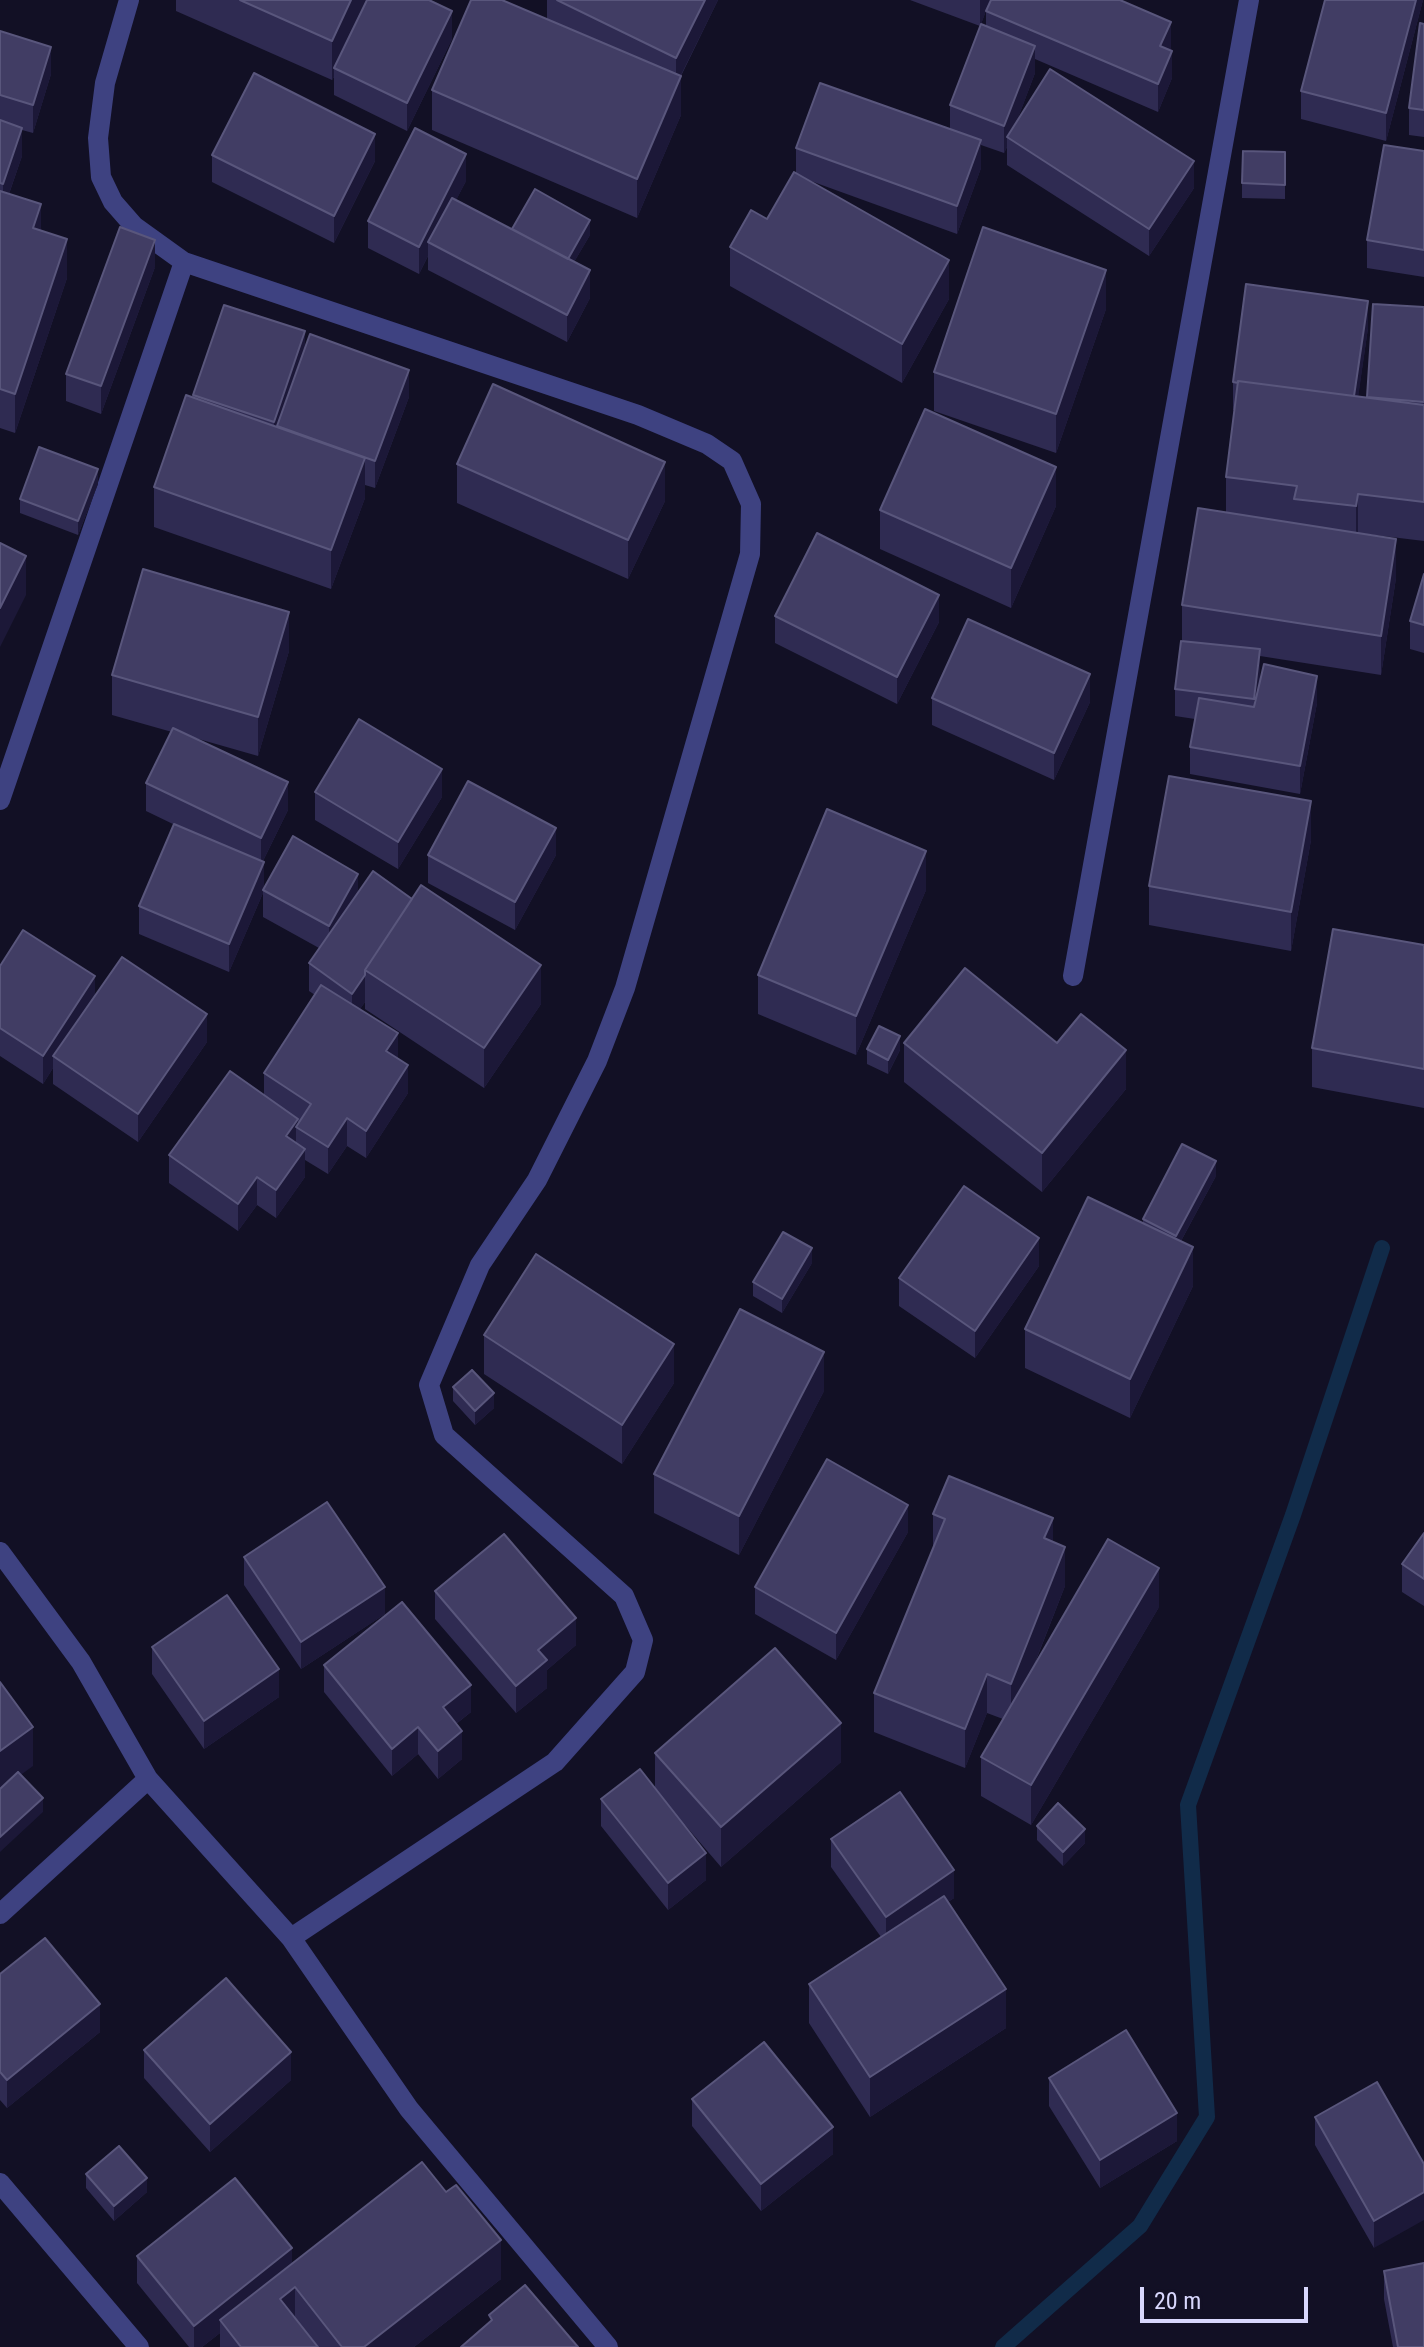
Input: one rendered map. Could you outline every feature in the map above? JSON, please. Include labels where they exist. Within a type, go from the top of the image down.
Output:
[{"type":"street","points":[[129,0],[105,83],[98,138],[101,177],[113,202],[134,226],[184,262],[638,415],[707,444],[732,461],[751,504],[750,554],[625,988],[597,1061],[537,1180],[480,1265],[429,1385],[444,1435],[624,1596],[643,1640],[635,1672],[555,1762],[291,1938]]},
{"type":"street","points":[[1073,976],[1249,0]]},
{"type":"street","points":[[0,800],[184,262]]},
{"type":"street","points":[[0,1552],[81,1662],[148,1779],[291,1938],[409,2109],[608,2347]]},
{"type":"street","points":[[0,1914],[148,1779]]},
{"type":"street","points":[[0,2183],[139,2347]]},
{"type":"building","points":[[240,0],[351,0],[332,41]]},
{"type":"building","points":[[367,0],[429,0],[452,11],[407,103],[334,68]]},
{"type":"building","points":[[471,0],[502,0],[681,76],[637,179],[432,90]]},
{"type":"building","points":[[557,0],[705,0],[676,58]]},
{"type":"building","points":[[991,0],[1120,0],[1171,22],[1160,46],[1172,51],[1158,84],[986,11]]},
{"type":"building","points":[[1325,0],[1416,0],[1386,113],[1301,91]]},
{"type":"building","points":[[1420,23],[1424,24],[1424,110],[1409,108]]},
{"type":"building","points":[[981,24],[1035,46],[1004,126],[950,105]]},
{"type":"building","points":[[0,31],[51,47],[33,105],[0,95]]},
{"type":"building","points":[[1050,69],[1194,161],[1149,229],[1007,137]]},
{"type":"building","points":[[254,73],[375,134],[334,216],[212,155]]},
{"type":"building","points":[[820,83],[981,140],[957,206],[796,148]]},
{"type":"building","points":[[0,120],[22,128],[3,184],[0,183]]},
{"type":"building","points":[[415,128],[466,154],[419,247],[368,221]]},
{"type":"building","points":[[1384,145],[1424,151],[1424,250],[1367,240]]},
{"type":"building","points":[[1243,151],[1285,152],[1285,185],[1242,183]]},
{"type":"building","points":[[794,172],[949,260],[902,344],[730,247],[751,210],[767,219]]},
{"type":"building","points":[[535,189],[590,220],[568,259],[512,229]]},
{"type":"building","points":[[0,191],[41,204],[33,228],[67,239],[15,394],[0,389]]},
{"type":"building","points":[[452,198],[590,270],[567,315],[428,242]]},
{"type":"building","points":[[120,227],[155,240],[101,386],[66,374]]},
{"type":"building","points":[[983,227],[1106,270],[1056,414],[934,372]]},
{"type":"building","points":[[1246,284],[1368,301],[1354,396],[1233,382]]},
{"type":"building","points":[[1373,304],[1424,307],[1424,402],[1367,397]]},
{"type":"building","points":[[224,305],[305,331],[274,422],[193,395]]},
{"type":"building","points":[[310,334],[409,370],[375,461],[277,426]]},
{"type":"building","points":[[1238,381],[1424,405],[1424,502],[1358,494],[1356,506],[1294,499],[1297,486],[1226,477]]},
{"type":"building","points":[[493,384],[665,462],[628,540],[457,464]]},
{"type":"building","points":[[186,395],[365,458],[331,550],[154,487]]},
{"type":"building","points":[[925,409],[1056,467],[1011,568],[880,510]]},
{"type":"building","points":[[39,447],[98,469],[78,521],[20,499]]},
{"type":"building","points":[[1198,508],[1396,539],[1381,636],[1182,605]]},
{"type":"building","points":[[817,533],[939,595],[897,677],[775,616]]},
{"type":"building","points":[[0,543],[26,556],[0,608]]},
{"type":"building","points":[[143,569],[289,612],[258,717],[112,675]]},
{"type":"building","points":[[1424,574],[1424,625],[1410,621]]},
{"type":"building","points":[[968,619],[1090,674],[1054,753],[932,698]]},
{"type":"building","points":[[1181,641],[1260,649],[1254,699],[1175,689]]},
{"type":"building","points":[[1264,664],[1317,676],[1300,766],[1190,747],[1199,698],[1254,707]]},
{"type":"building","points":[[359,719],[442,769],[398,842],[315,792]]},
{"type":"building","points":[[173,728],[288,782],[261,838],[146,783]]},
{"type":"building","points":[[1169,776],[1311,801],[1291,912],[1149,886]]},
{"type":"building","points":[[468,781],[556,828],[515,902],[428,855]]},
{"type":"building","points":[[827,809],[926,851],[856,1016],[758,975]]},
{"type":"building","points":[[174,824],[264,862],[229,944],[139,906]]},
{"type":"building","points":[[293,836],[358,874],[329,926],[263,890]]},
{"type":"building","points":[[373,871],[412,899],[352,994],[309,963]]},
{"type":"building","points":[[421,885],[541,965],[484,1048],[365,970]]},
{"type":"building","points":[[1333,929],[1424,945],[1424,1069],[1312,1048]]},
{"type":"building","points":[[23,930],[95,976],[43,1056],[0,1028],[0,966]]},
{"type":"building","points":[[122,957],[207,1014],[138,1114],[53,1056]]},
{"type":"building","points":[[965,968],[1057,1043],[1081,1014],[1126,1050],[1042,1153],[904,1043]]},
{"type":"building","points":[[321,985],[398,1033],[386,1051],[408,1065],[366,1131],[347,1118],[328,1147],[296,1127],[311,1104],[264,1073]]},
{"type":"building","points":[[879,1026],[900,1036],[888,1060],[867,1049]]},
{"type":"building","points":[[230,1071],[298,1119],[286,1136],[305,1149],[276,1190],[257,1177],[238,1204],[169,1155]]},
{"type":"building","points":[[1182,1144],[1216,1161],[1176,1236],[1143,1219]]},
{"type":"building","points":[[964,1186],[1039,1238],[975,1331],[899,1278]]},
{"type":"building","points":[[1088,1197],[1193,1247],[1130,1379],[1025,1329]]},
{"type":"building","points":[[783,1232],[812,1248],[782,1299],[753,1282]]},
{"type":"building","points":[[536,1254],[674,1344],[622,1425],[484,1335]]},
{"type":"building","points":[[740,1309],[824,1352],[739,1516],[654,1474]]},
{"type":"building","points":[[472,1370],[494,1393],[475,1411],[453,1387]]},
{"type":"building","points":[[827,1459],[908,1505],[836,1633],[755,1587]]},
{"type":"building","points":[[949,1476],[1053,1518],[1044,1538],[1065,1547],[1011,1684],[987,1674],[965,1729],[874,1693],[945,1519],[933,1514]]},
{"type":"building","points":[[327,1502],[385,1587],[301,1642],[244,1557]]},
{"type":"building","points":[[1424,1533],[1424,1579],[1402,1564]]},
{"type":"building","points":[[504,1534],[576,1618],[538,1650],[547,1660],[516,1686],[435,1591]]},
{"type":"building","points":[[1108,1539],[1159,1568],[1031,1785],[981,1757]]},
{"type":"building","points":[[227,1595],[279,1669],[204,1721],[152,1647]]},
{"type":"building","points":[[402,1602],[471,1685],[443,1707],[462,1731],[438,1751],[418,1727],[392,1749],[324,1665]]},
{"type":"building","points":[[775,1648],[841,1723],[721,1827],[655,1753]]},
{"type":"building","points":[[0,1682],[33,1727],[0,1751]]},
{"type":"building","points":[[640,1769],[706,1853],[668,1883],[601,1799]]},
{"type":"building","points":[[18,1772],[43,1798],[0,1837],[0,1789]]},
{"type":"building","points":[[900,1792],[954,1870],[886,1917],[831,1839]]},
{"type":"building","points":[[1058,1803],[1085,1829],[1063,1852],[1037,1826]]},
{"type":"building","points":[[944,1896],[1006,1989],[870,2077],[809,1984]]},
{"type":"building","points":[[45,1938],[100,2004],[7,2080],[0,2072],[0,1974]]},
{"type":"building","points":[[226,1978],[291,2052],[210,2124],[144,2050]]},
{"type":"building","points":[[1126,2030],[1177,2113],[1100,2160],[1049,2078]]},
{"type":"building","points":[[764,2042],[833,2127],[761,2184],[692,2099]]},
{"type":"building","points":[[1377,2082],[1424,2164],[1424,2192],[1374,2221],[1315,2117]]},
{"type":"building","points":[[119,2146],[147,2178],[114,2206],[86,2174]]},
{"type":"building","points":[[422,2162],[446,2192],[456,2185],[501,2240],[364,2347],[342,2347],[295,2287],[280,2299],[318,2347],[241,2347],[220,2320]]},
{"type":"building","points":[[235,2178],[292,2248],[194,2326],[137,2256]]},
{"type":"building","points":[[1424,2263],[1424,2347],[1398,2347],[1384,2271]]},
{"type":"building","points":[[525,2285],[578,2347],[461,2347],[492,2320],[489,2315]]},
{"type":"waterway","points":[[1003,2347],[1140,2226],[1207,2117],[1188,1805],[1293,1515],[1382,1248]]}]
